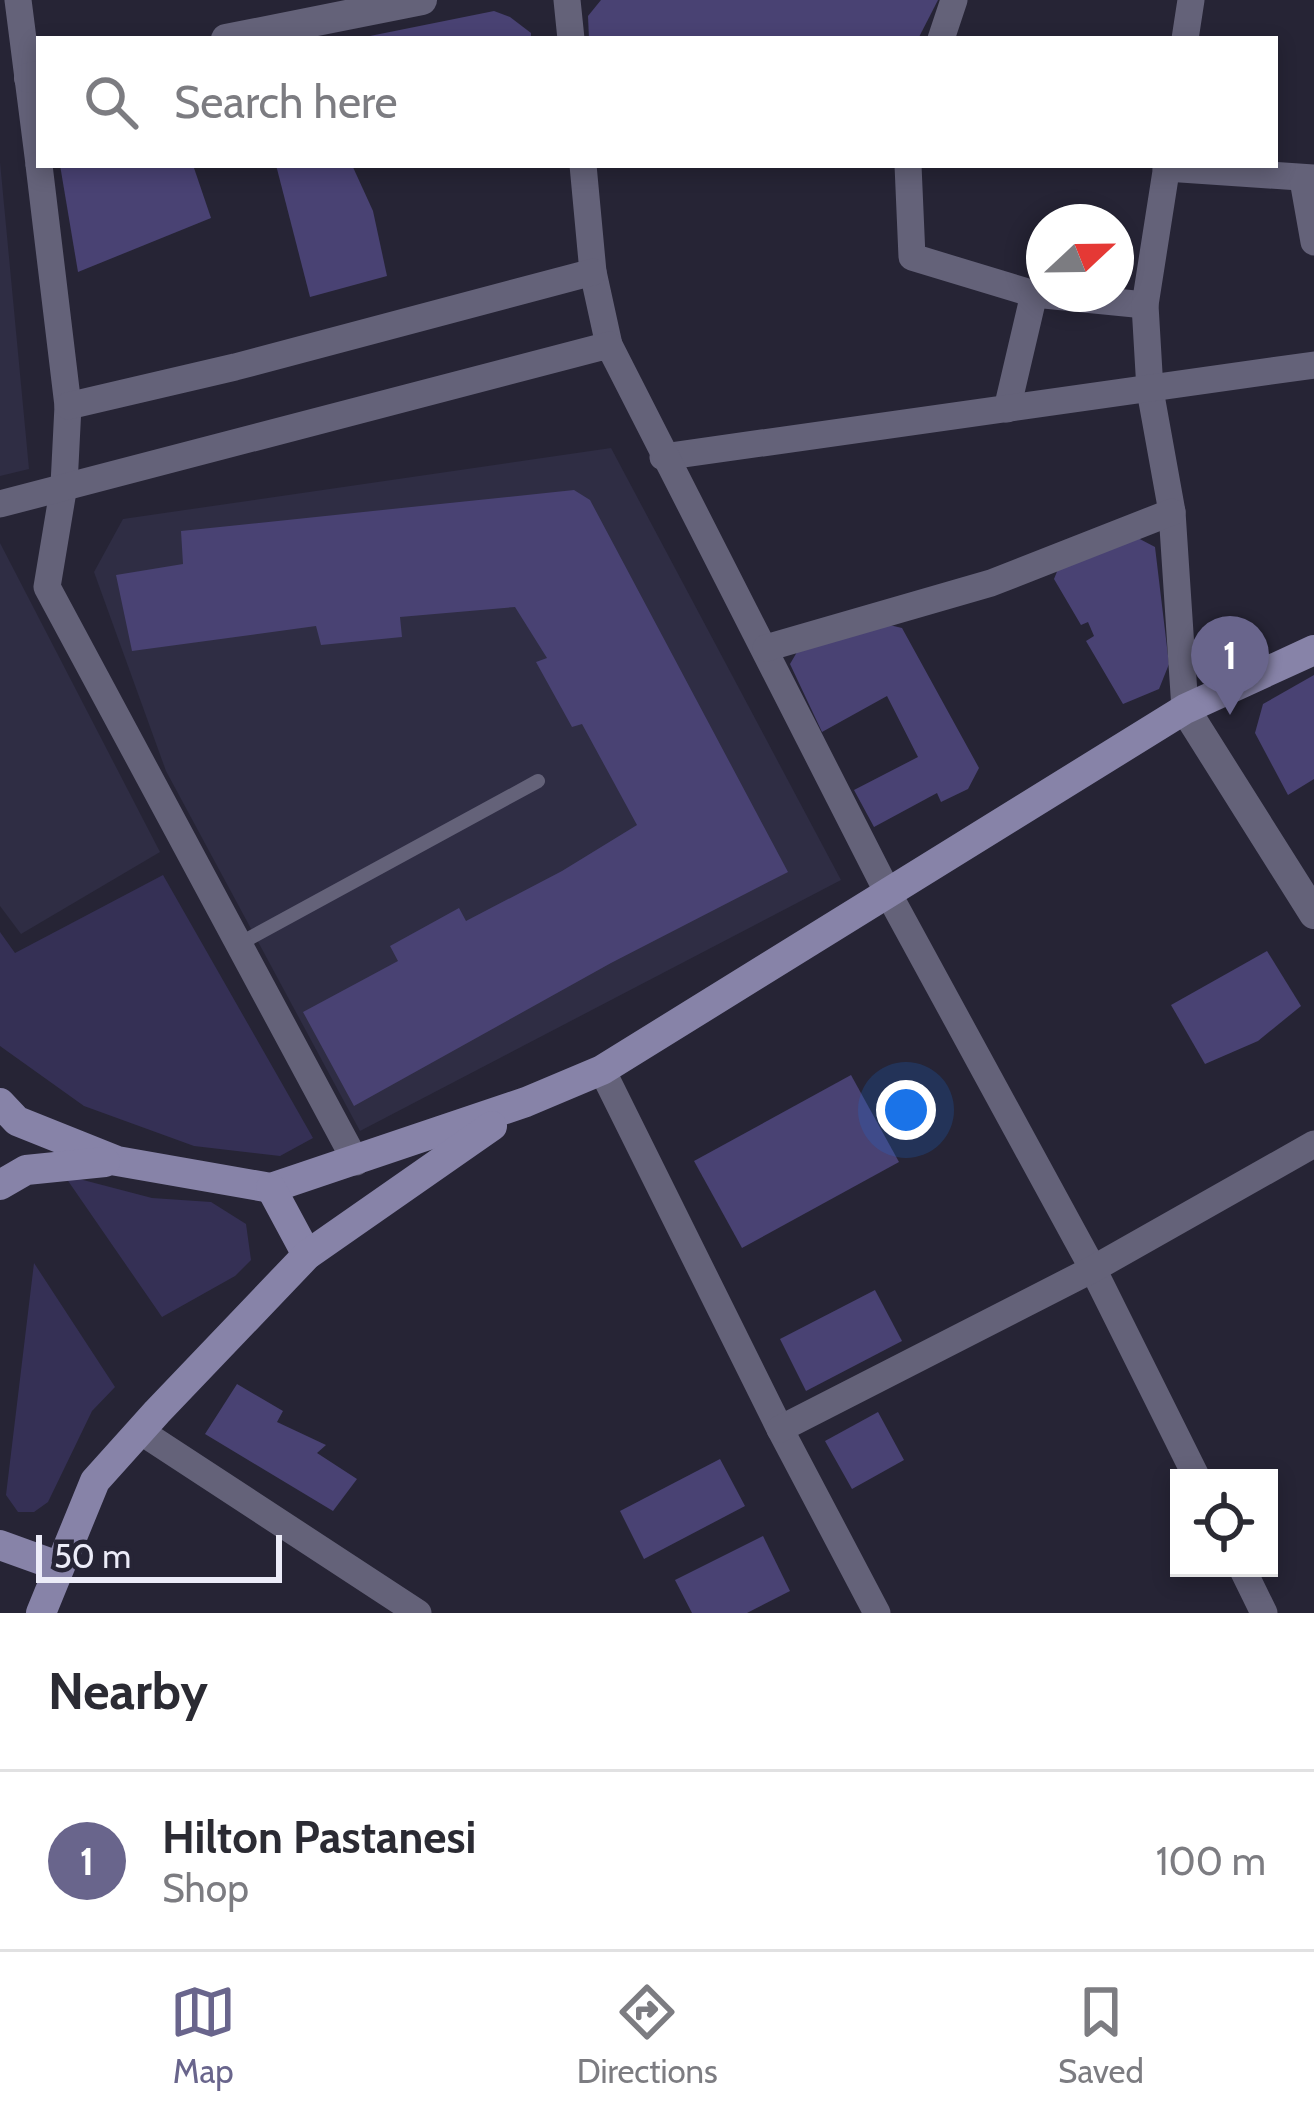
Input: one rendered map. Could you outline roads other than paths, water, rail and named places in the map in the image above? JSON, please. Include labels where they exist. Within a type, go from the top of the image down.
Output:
[{"type":"main road","points":[[0,1103],[17,1121],[117,1161],[271,1188],[356,1162],[602,1070],[1185,709],[1314,650]]},
{"type":"main road","points":[[41,1613],[95,1481],[307,1255],[526,1102]]},
{"type":"main road","points":[[0,1185],[26,1170],[117,1161]]},
{"type":"main road","points":[[271,1188],[307,1255]]},
{"type":"main road","points":[[0,1545],[58,1566]]},
{"type":"street","points":[[18,0],[23,80],[36,149]]},
{"type":"street","points":[[237,36],[341,8],[422,0]]},
{"type":"street","points":[[567,0],[571,36]]},
{"type":"street","points":[[942,36],[954,0]]},
{"type":"street","points":[[1185,36],[1191,0]]},
{"type":"street","points":[[39,168],[68,406],[64,485],[47,587],[356,1162]]},
{"type":"street","points":[[583,168],[593,272],[609,345],[888,893],[1093,1268],[1193,1469]]},
{"type":"street","points":[[908,168],[912,257],[1026,292]]},
{"type":"street","points":[[1167,168],[1145,305],[1150,390],[1172,512],[1185,709],[1314,914]]},
{"type":"street","points":[[1189,168],[1308,179],[1314,242]]},
{"type":"street","points":[[68,406],[236,367],[593,272]]},
{"type":"street","points":[[1134,304],[1145,305]]},
{"type":"street","points":[[1007,410],[1030,312]]},
{"type":"street","points":[[0,505],[609,345]]},
{"type":"street","points":[[662,457],[1314,364]]},
{"type":"street","points":[[766,648],[991,583],[1172,512]]},
{"type":"street","points":[[602,1070],[780,1430],[877,1613]]},
{"type":"street","points":[[780,1430],[1093,1268],[1314,1144]]},
{"type":"street","points":[[140,1431],[418,1613]]},
{"type":"street","points":[[1246,1577],[1264,1613]]},
{"type":"lane","points":[[239,944],[538,782]]},
{"type":"place","name":"Hilton Pastanesi","points":[[1230,715]]}]
